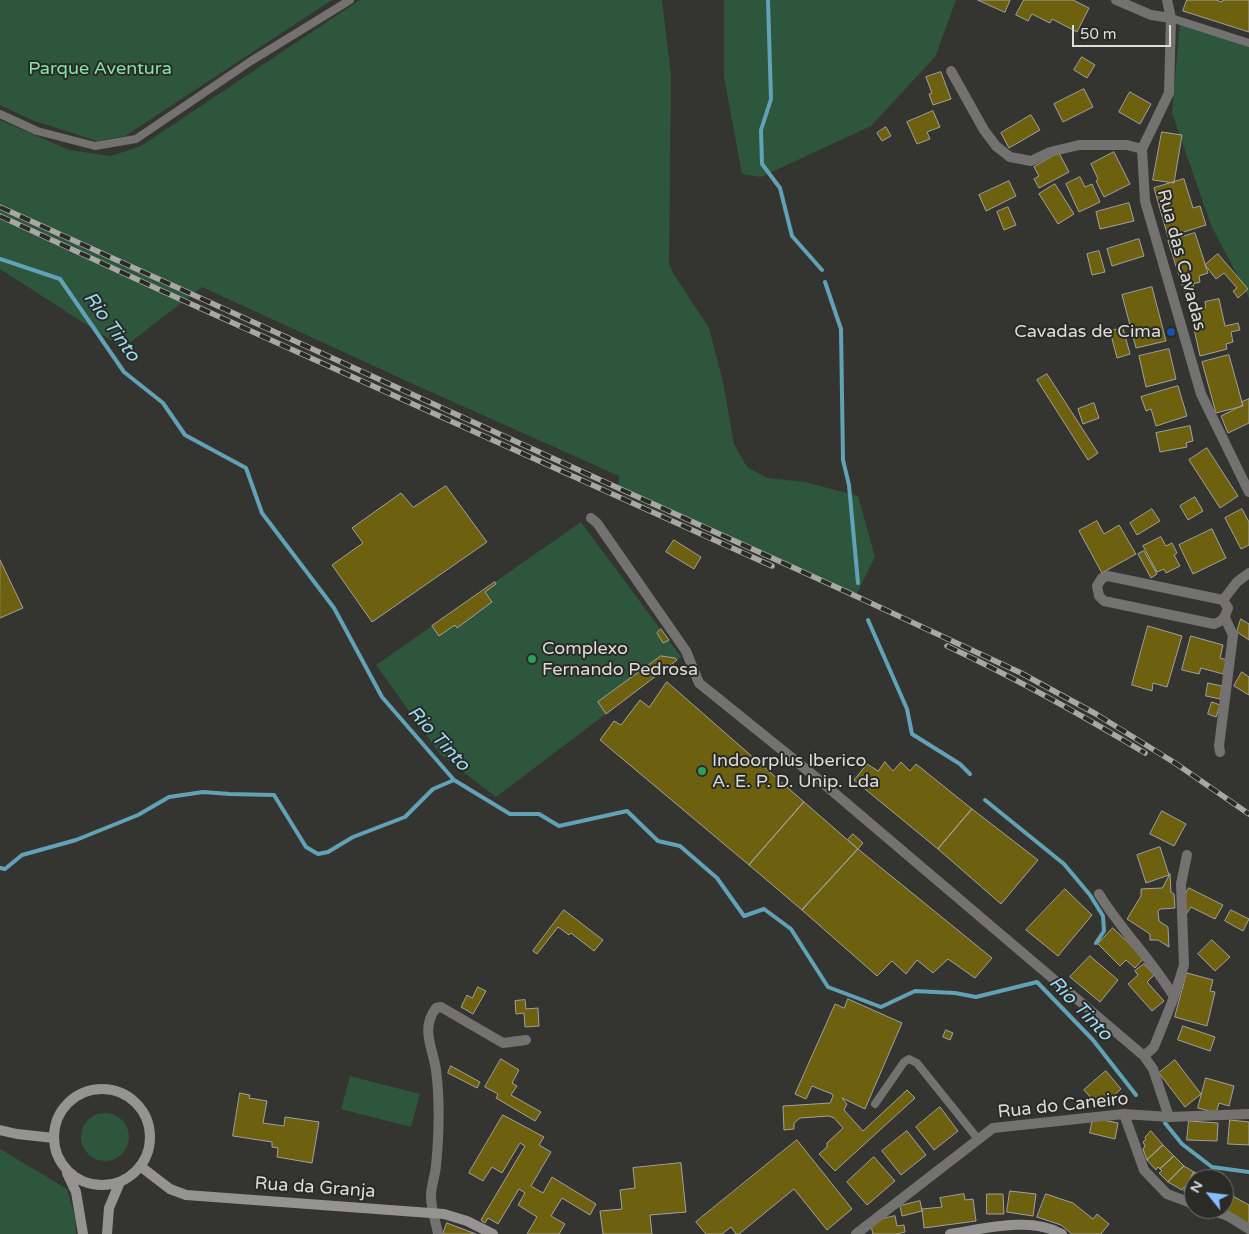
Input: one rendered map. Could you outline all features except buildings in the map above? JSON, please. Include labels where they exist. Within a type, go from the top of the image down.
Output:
[{"type":"street","points":[[1116,0],[1151,15],[1171,18]]},
{"type":"street","name":"Rua das Cavadas","points":[[1168,0],[1171,18],[1168,93],[1142,149],[1145,201],[1201,394],[1249,492]]},
{"type":"street","points":[[951,71],[984,130],[996,146],[1010,157],[1031,161],[1050,152],[1079,145],[1127,145],[1142,149]]},
{"type":"street","points":[[591,518],[597,523],[686,651],[699,683],[818,779],[1144,1056],[1153,1069],[1169,1117]]},
{"type":"street","points":[[1223,600],[1237,582],[1249,573]]},
{"type":"street","points":[[1108,576],[1223,600],[1228,608],[1225,618],[1214,624],[1104,601],[1099,596],[1096,586],[1102,578],[1108,576]]},
{"type":"street","points":[[1220,752],[1219,746],[1233,635],[1225,618]]},
{"type":"street","points":[[1144,1056],[1154,1046],[1174,997],[1184,965],[1181,884],[1187,855]]},
{"type":"street","points":[[1099,894],[1112,915],[1141,949],[1174,997]]},
{"type":"street","points":[[438,1234],[431,1196],[436,1165],[438,1090],[436,1068],[430,1049],[428,1028],[431,1015],[436,1008],[441,1007],[503,1043],[526,1040]]},
{"type":"street","points":[[64,1168],[77,1178],[90,1184],[104,1185],[120,1182],[134,1174],[144,1162],[149,1147],[150,1131],[146,1116],[137,1103],[124,1094],[108,1089],[91,1090],[76,1096],[64,1107],[56,1122],[54,1138],[56,1154],[76,1192],[83,1234]]},
{"type":"street","points":[[1124,1114],[1144,1170],[1167,1194],[1184,1200]]},
{"type":"street","name":"Rua do Caneiro","points":[[856,1234],[993,1128],[1124,1114],[1169,1117],[1249,1114]]},
{"type":"street","points":[[0,1130],[16,1134],[54,1138]]},
{"type":"street","name":"Rua da Granja","points":[[140,1166],[170,1189],[186,1196],[444,1214],[467,1221],[493,1234]]},
{"type":"street","points":[[108,1234],[109,1208],[120,1182]]},
{"type":"street","points":[[1233,1219],[1249,1229]]},
{"type":"street","points":[[950,1234],[1016,1225],[1052,1228],[1062,1234]]},
{"type":"street","points":[[1038,1234],[1052,1228]]},
{"type":"lane","points":[[0,114],[37,131],[95,146],[136,139],[251,61],[350,0]]},
{"type":"lane","points":[[1171,18],[1249,43]]},
{"type":"lane","points":[[875,1104],[904,1062],[909,1059],[917,1064],[978,1139]]},
{"type":"green space","name":"Parque Aventura","points":[[0,0],[332,0],[125,136],[97,141],[32,120],[0,105]]},
{"type":"green space","points":[[360,0],[662,0],[671,75],[669,264],[709,328],[723,382],[734,444],[747,467],[767,478],[805,482],[858,496],[875,557],[854,599],[713,529],[618,491],[619,476],[202,287],[123,348],[0,269],[0,120],[69,150],[111,156],[141,146]]},
{"type":"green space","points":[[724,0],[956,0],[935,57],[871,126],[761,177],[742,174],[724,77]]},
{"type":"green space","points":[[1180,22],[1249,47],[1249,298],[1211,225],[1172,113]]},
{"type":"green space","name":"Complexo Fernando Pedrosa","points":[[581,522],[681,657],[496,797],[440,754],[376,665]]},
{"type":"green space","points":[[350,1076],[420,1094],[411,1127],[341,1109]]},
{"type":"green space","points":[[100,1113],[110,1113],[122,1120],[129,1132],[129,1142],[122,1154],[110,1161],[100,1161],[92,1157],[85,1150],[81,1142],[81,1132],[85,1124],[92,1117]]},
{"type":"green space","points":[[0,1149],[67,1189],[75,1217],[76,1234],[0,1234]]},
{"type":"waterway","points":[[768,0],[771,99],[761,130],[762,164],[780,188],[792,236],[822,270]]},
{"type":"waterway","name":"Rio Tinto","points":[[0,259],[60,279],[124,372],[163,403],[185,435],[246,468],[262,513],[334,608],[382,697],[454,780],[510,814],[539,814],[559,826],[627,811],[658,841],[680,846],[717,878],[744,916],[764,909],[791,929],[828,987],[881,1007],[915,991],[955,993],[976,997],[1037,982],[1093,1040],[1136,1095]]},
{"type":"waterway","points":[[825,282],[841,329],[843,460],[849,485],[858,583]]},
{"type":"waterway","points":[[868,620],[907,709],[912,734],[960,764],[970,774]]},
{"type":"waterway","points":[[0,868],[5,869],[22,855],[76,840],[138,815],[169,797],[203,792],[274,795],[306,847],[318,854],[328,852],[353,837],[405,817],[433,789],[454,780]]},
{"type":"waterway","points":[[985,800],[1064,864],[1090,895],[1103,916],[1104,931],[1096,943]]},
{"type":"waterway","name":"Rio Tinto","points":[[1165,1123],[1182,1144],[1212,1167],[1249,1172]]},
{"type":"railway","points":[[0,207],[1021,673],[1096,714],[1175,763],[1249,814]]},
{"type":"railway","points":[[0,216],[772,566]]},
{"type":"railway","points":[[947,646],[1047,697],[1145,753]]},
{"type":"place","name":"Cavadas de Cima","points":[[1171,332]]},
{"type":"place","name":"Complexo Fernando Pedrosa","points":[[532,659]]},
{"type":"place","name":"Indoorplus Iberico A. E. P. D. Unip. Lda","points":[[702,771]]}]
